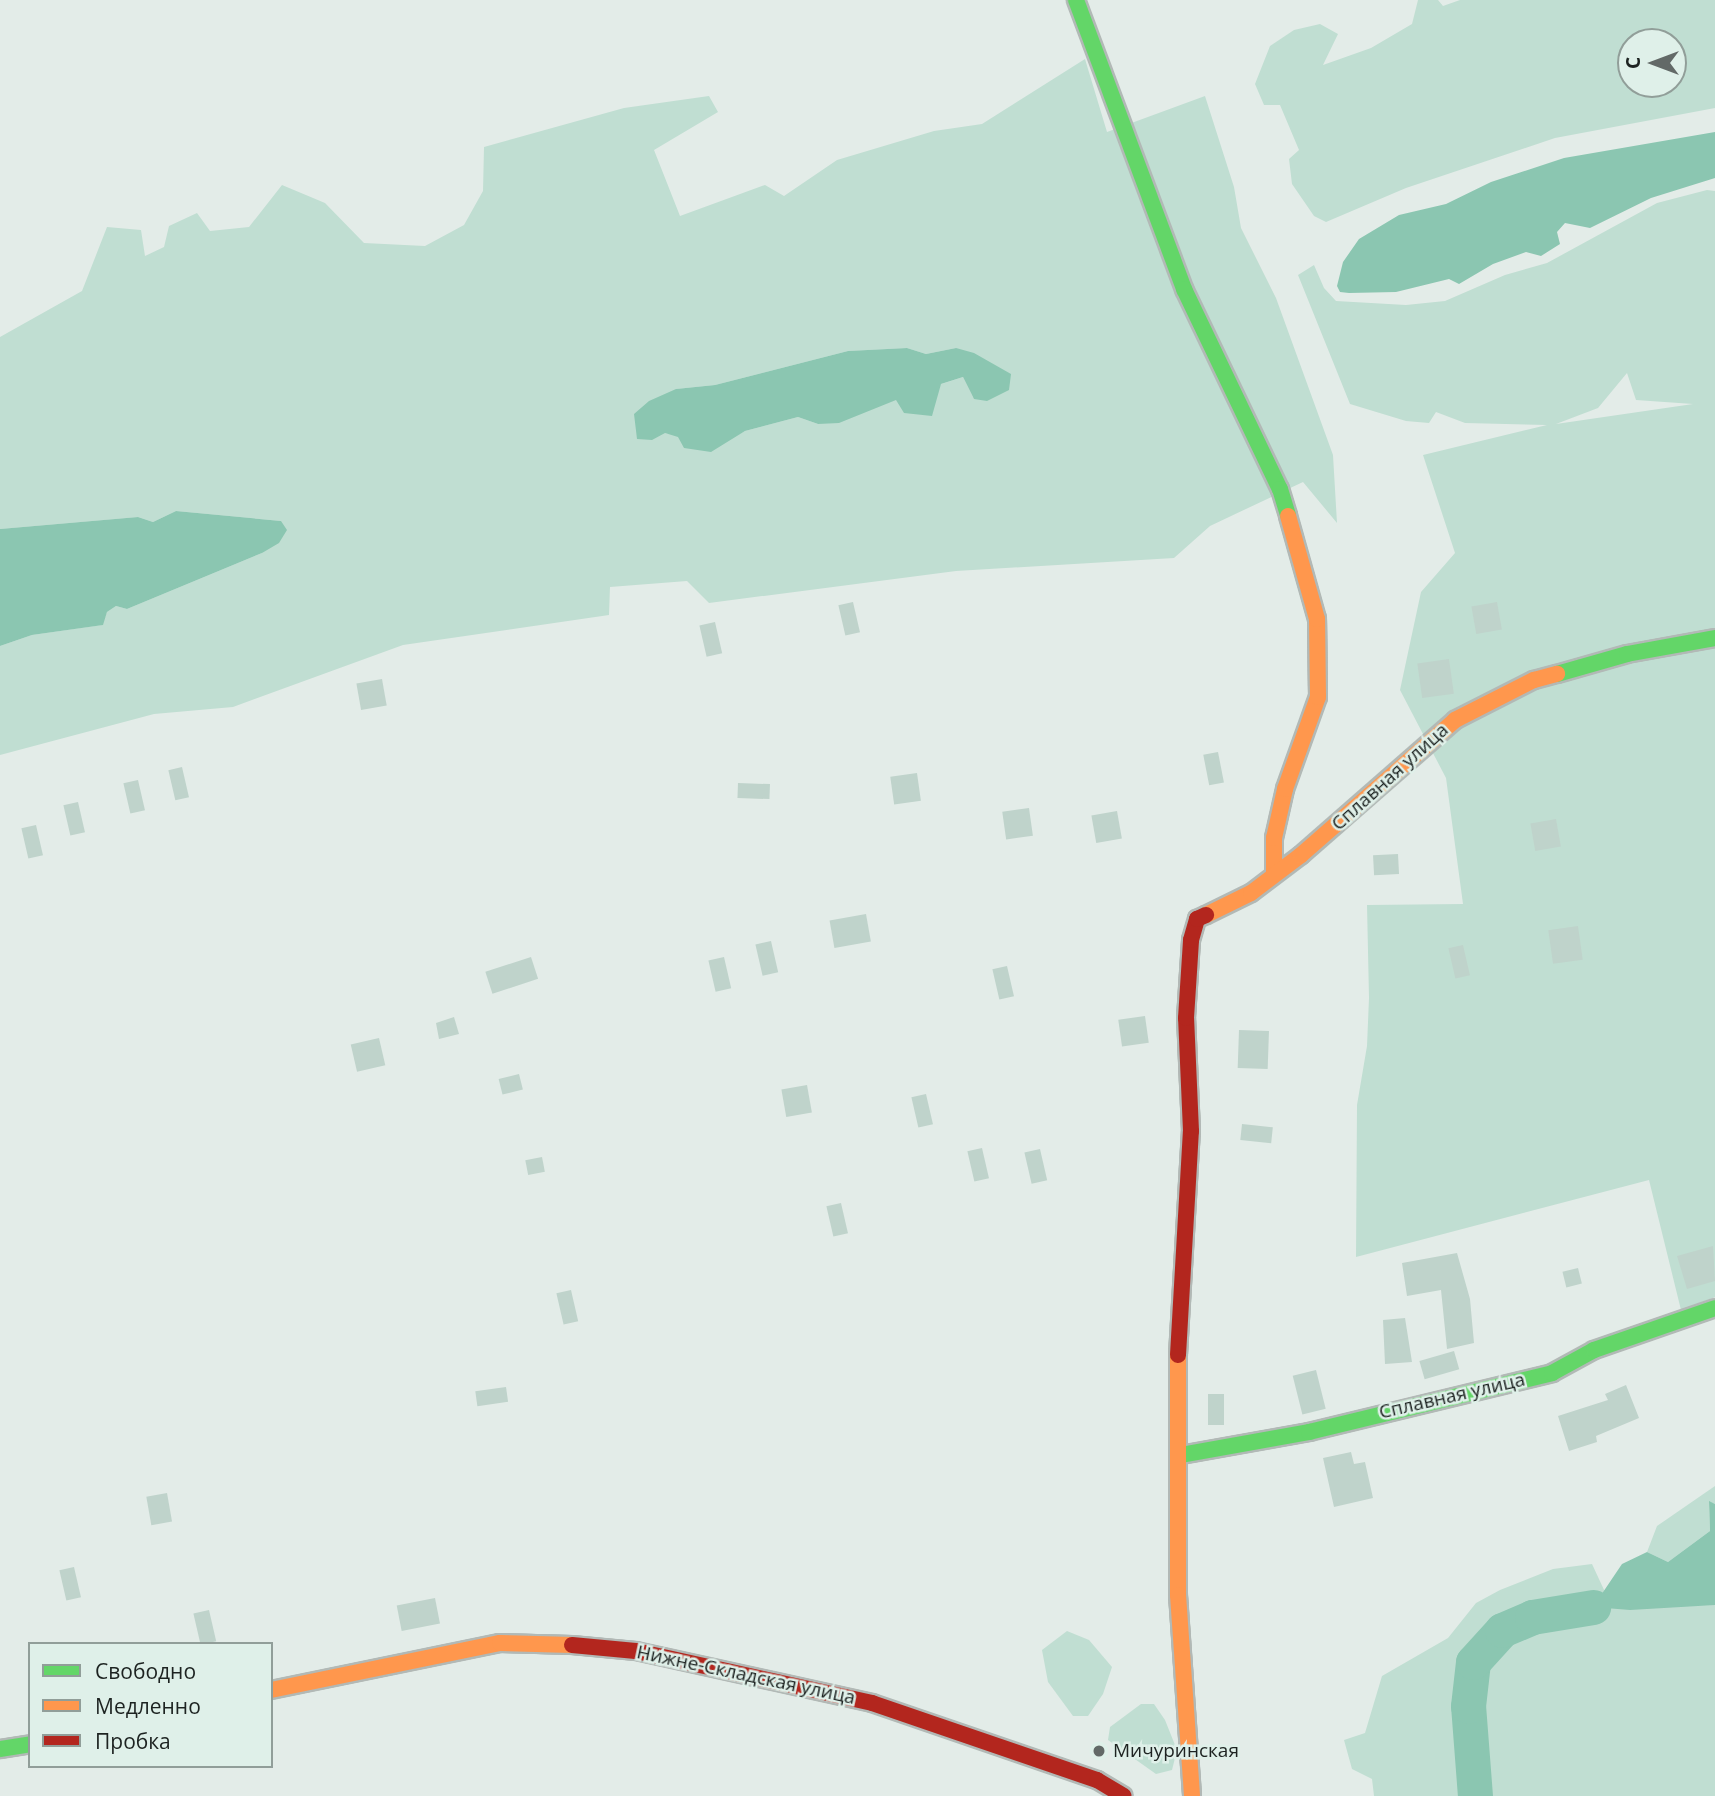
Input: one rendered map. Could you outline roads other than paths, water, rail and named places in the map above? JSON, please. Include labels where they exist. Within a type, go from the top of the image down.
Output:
[{"type":"street","points":[[1076,0],[1184,289],[1280,489],[1296,530],[1315,607],[1318,697],[1285,789],[1274,838],[1274,874]]},
{"type":"street","name":"Сплавная улица","points":[[1192,1796],[1178,1595],[1181,1455],[1178,1358],[1191,1131],[1186,1018],[1191,940],[1197,919],[1251,893],[1455,719],[1534,680],[1627,654],[1715,638]]},
{"type":"street","name":"Сплавная улица","points":[[1181,1455],[1320,1429],[1552,1373],[1594,1350],[1715,1308]]},
{"type":"street","name":"Нижне-Складская улица","points":[[273,1690],[500,1643],[546,1642],[636,1651],[872,1703],[1097,1780],[1124,1796]]},
{"type":"street","points":[[0,1749],[28,1744]]},
{"type":"waterway","points":[[1475,1796],[1468,1706],[1473,1662],[1502,1630],[1532,1617],[1593,1607]]},
{"type":"place","name":"Мичуринская","points":[[1099,1751]]}]
